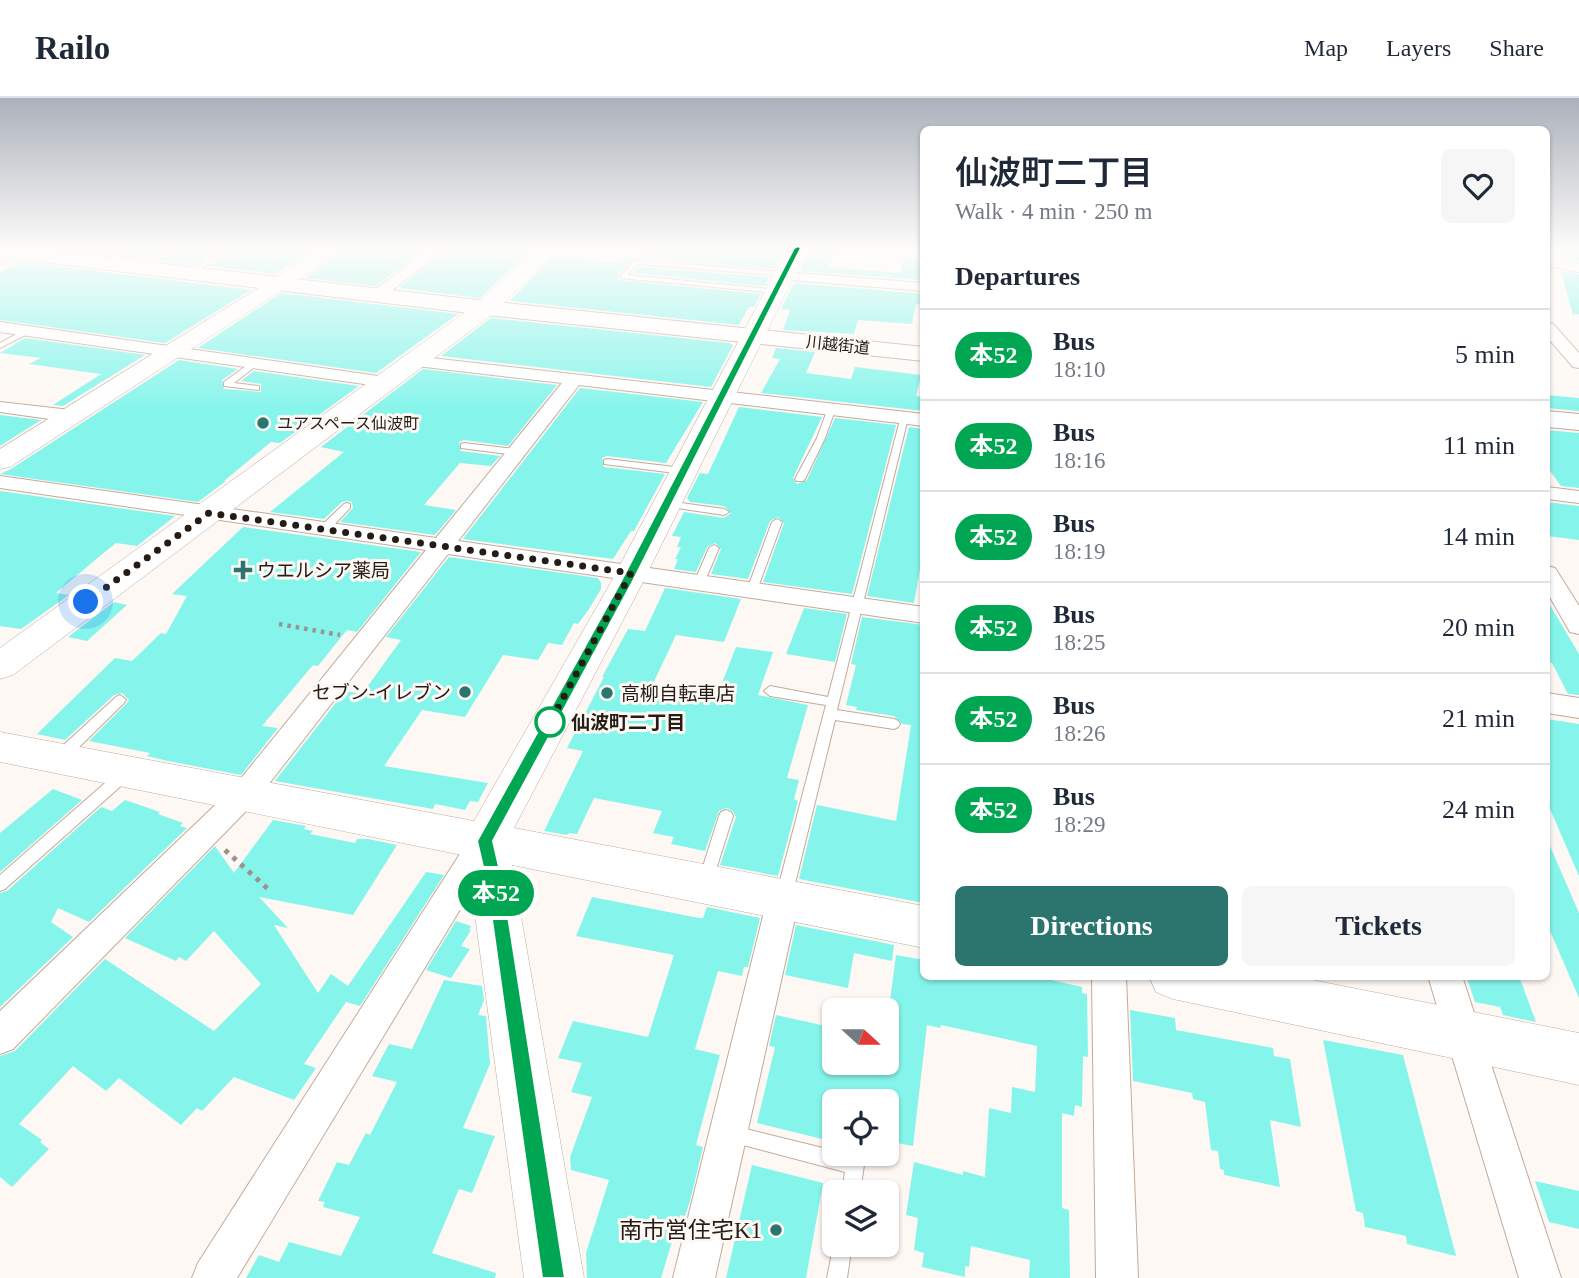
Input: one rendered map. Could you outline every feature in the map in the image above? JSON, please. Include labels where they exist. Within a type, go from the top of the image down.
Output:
[{"type":"main road","name":"川越街道","points":[[445,303],[920,354]]},
{"type":"main road","points":[[1550,419],[1579,422]]},
{"type":"street","points":[[0,461],[250,303]]},
{"type":"street","points":[[0,666],[491,303]]},
{"type":"street","points":[[213,1278],[485,841],[667,505],[770,303]]},
{"type":"street","points":[[0,327],[385,382]]},
{"type":"street","points":[[1554,342],[1579,363]]},
{"type":"street","points":[[414,361],[920,420]]},
{"type":"street","points":[[0,1037],[243,795],[574,380]]},
{"type":"street","points":[[0,407],[71,416]]},
{"type":"street","points":[[0,482],[920,614]]},
{"type":"street","points":[[1550,493],[1579,497]]},
{"type":"street","points":[[1550,578],[1579,626]]},
{"type":"street","points":[[1550,703],[1579,708]]},
{"type":"street","points":[[0,747],[920,926]]},
{"type":"street","points":[[485,841],[495,884],[554,1278]]},
{"type":"street","points":[[694,1278],[783,900]]},
{"type":"street","points":[[1109,980],[1117,1278]]},
{"type":"street","points":[[1192,980],[1579,1059]]},
{"type":"street","points":[[1446,980],[1540,1278]]},
{"type":"lane","points":[[0,346],[29,331]]},
{"type":"lane","points":[[256,388],[227,384],[257,363]]},
{"type":"lane","points":[[800,479],[821,438],[831,410]]},
{"type":"lane","points":[[783,900],[904,418]]},
{"type":"lane","points":[[464,446],[515,452]]},
{"type":"lane","points":[[607,461],[683,471]]},
{"type":"lane","points":[[667,505],[724,512]]},
{"type":"lane","points":[[325,528],[346,506]]},
{"type":"lane","points":[[752,590],[777,522]]},
{"type":"lane","points":[[699,583],[714,548]]},
{"type":"lane","points":[[770,691],[894,724]]},
{"type":"lane","points":[[58,758],[120,700]]},
{"type":"lane","points":[[0,884],[127,772]]},
{"type":"lane","points":[[704,885],[726,816]]},
{"type":"lane","points":[[730,1134],[855,1165],[853,1180]]},
{"type":"lane","points":[[837,1278],[840,1257]]},
{"type":"path","points":[[279,624],[366,640]]},
{"type":"path","points":[[208,831],[228,855],[268,889]]},
{"type":"building","points":[[0,303],[230,303],[165,343],[0,320]]},
{"type":"building","points":[[266,303],[366,303],[458,314],[376,373],[198,348]]},
{"type":"building","points":[[530,303],[756,303],[754,307],[749,307],[739,325]]},
{"type":"building","points":[[784,303],[920,303],[916,304],[912,324],[858,320],[854,334],[783,330],[790,310],[781,309]]},
{"type":"building","points":[[1570,303],[1579,303],[1579,314],[1573,315]]},
{"type":"building","points":[[491,318],[733,345],[711,387],[441,356]]},
{"type":"building","points":[[25,338],[145,355],[63,406],[53,405],[101,374],[29,364],[41,358],[0,353]]},
{"type":"building","points":[[776,348],[815,352],[806,373],[851,379],[855,367],[920,375],[916,396],[920,396],[920,411],[761,393],[780,359],[772,358]]},
{"type":"building","points":[[179,360],[238,369],[222,380],[224,389],[261,392],[261,384],[241,381],[254,371],[359,386],[280,443],[271,442],[198,502],[0,474],[11,469]]},
{"type":"building","points":[[423,369],[557,385],[508,446],[464,440],[459,442],[461,451],[500,456],[491,466],[460,463],[424,505],[456,510],[435,535],[340,522],[353,508],[352,502],[348,501],[342,502],[324,519],[270,512],[344,452],[321,447]]},
{"type":"building","points":[[580,388],[703,402],[666,463],[607,456],[602,458],[604,467],[665,474],[634,531],[631,531],[613,559],[463,539]]},
{"type":"building","points":[[1550,395],[1579,398],[1579,411],[1550,408]]},
{"type":"building","points":[[739,407],[822,417],[793,478],[797,484],[807,480],[835,418],[896,425],[852,594],[763,582],[784,523],[778,517],[770,521],[748,579],[711,574],[721,549],[715,543],[707,547],[696,572],[674,569],[681,547],[677,547],[681,537],[672,536],[684,512],[724,518],[731,513],[724,506],[690,502],[687,498],[700,473],[708,474]]},
{"type":"building","points":[[0,415],[41,420],[0,446]]},
{"type":"building","points":[[909,427],[920,428],[920,569],[914,603],[867,596]]},
{"type":"building","points":[[1550,430],[1579,433],[1579,488],[1561,486],[1550,471]]},
{"type":"building","points":[[0,491],[175,516],[137,546],[116,543],[56,593],[69,595],[21,629],[0,626]]},
{"type":"building","points":[[1550,502],[1579,506],[1579,540],[1550,536]]},
{"type":"building","points":[[243,527],[421,552],[357,632],[347,630],[318,666],[313,665],[262,726],[278,728],[241,775],[168,761],[147,756],[150,753],[89,741],[129,700],[122,693],[114,695],[65,740],[37,734],[115,658],[132,661],[161,633],[166,634],[187,596],[172,594]]},
{"type":"building","points":[[449,557],[598,578],[601,583],[601,589],[589,609],[578,624],[574,623],[562,645],[548,643],[538,660],[503,655],[465,717],[422,710],[384,766],[488,783],[478,802],[470,801],[465,810],[435,804],[433,809],[275,781],[345,691],[362,694],[401,640],[386,637]]},
{"type":"building","points":[[665,588],[741,599],[724,642],[676,635],[650,690],[704,700],[706,696],[716,698],[736,647],[773,652],[758,695],[808,705],[787,778],[799,780],[794,799],[798,801],[778,876],[720,865],[736,817],[733,811],[727,808],[719,811],[705,851],[671,844],[674,837],[653,833],[662,811],[594,798],[577,834],[544,831],[583,751],[567,748],[602,677],[628,629],[645,631]]},
{"type":"building","points":[[114,602],[127,605],[87,641],[68,637]]},
{"type":"building","points":[[1550,605],[1579,654],[1579,695],[1568,694],[1552,663]]},
{"type":"building","points":[[804,608],[847,614],[835,662],[786,654]]},
{"type":"building","points":[[862,617],[920,624],[920,902],[799,879],[817,805],[896,821],[911,725],[902,724],[894,716],[856,710],[857,707],[846,705],[856,665],[851,664]]},
{"type":"building","points":[[1550,719],[1579,724],[1579,876],[1550,809]]},
{"type":"building","points":[[53,789],[82,800],[0,872],[0,833]]},
{"type":"building","points":[[125,800],[160,812],[158,814],[183,823],[180,826],[187,828],[89,922],[58,908],[51,922],[73,937],[0,1007],[0,893],[7,891],[101,807],[112,811]]},
{"type":"building","points":[[273,820],[306,826],[304,829],[313,831],[310,834],[355,843],[357,839],[368,839],[397,845],[353,915],[259,897],[288,928],[274,925],[318,993],[331,974],[348,986],[426,872],[444,875],[360,1006],[346,1002],[304,1064],[316,1068],[294,1100],[234,1077],[202,1111],[197,1108],[181,1125],[119,1078],[106,1091],[73,1066],[19,1124],[42,1140],[40,1142],[49,1149],[12,1187],[0,1177],[0,1056],[15,1051],[105,959],[214,1031],[261,984],[214,931],[186,961],[179,957],[176,961],[125,938],[215,846],[234,873]]},
{"type":"building","points":[[1550,846],[1579,913],[1579,998],[1550,931]]},
{"type":"building","points":[[592,897],[699,918],[703,918],[707,907],[760,918],[748,967],[744,967],[742,976],[718,971],[695,1049],[720,1055],[696,1145],[703,1147],[690,1201],[685,1216],[680,1215],[661,1278],[587,1278],[586,1253],[609,1180],[571,1170],[570,1157],[592,1097],[571,1092],[582,1063],[558,1058],[573,1021],[648,1037],[674,955],[576,936]]},
{"type":"building","points":[[456,921],[471,926],[461,946],[470,949],[451,978],[426,970]]},
{"type":"building","points":[[796,925],[894,945],[892,961],[854,953],[848,988],[785,975]]},
{"type":"building","points":[[896,955],[920,959],[920,980],[1051,980],[1082,987],[1082,993],[1087,994],[1088,1057],[1083,1056],[1082,1107],[1075,1105],[1074,1116],[1062,1113],[1062,1208],[1069,1210],[1070,1278],[1029,1278],[1030,1260],[971,1246],[965,1277],[922,1267],[924,1253],[914,1250],[918,1218],[906,1215],[914,1162],[963,1175],[963,1171],[985,1177],[989,1108],[1011,1113],[1012,1087],[1035,1092],[1037,1046],[941,1025],[940,1028],[927,1025],[913,1146],[899,1143],[899,1089],[822,1089],[822,1139],[757,1123],[775,1047],[769,1046],[776,1015],[822,1025],[822,1075],[899,1075],[900,998],[890,998]]},
{"type":"building","points":[[444,980],[482,986],[484,1000],[478,1015],[486,1016],[490,1064],[463,1128],[495,1136],[472,1193],[459,1189],[432,1253],[496,1273],[495,1278],[246,1278],[259,1255],[279,1262],[289,1242],[341,1256],[360,1217],[323,1207],[325,1202],[318,1201],[337,1162],[349,1165],[366,1133],[370,1135],[397,1082],[372,1076],[389,1044],[412,1049]]},
{"type":"building","points":[[1467,980],[1520,980],[1536,1022],[1503,1015],[1500,1007],[1475,1002]]},
{"type":"building","points":[[1130,1010],[1175,1018],[1176,1030],[1273,1048],[1274,1056],[1290,1059],[1301,1127],[1270,1120],[1280,1187],[1224,1175],[1224,1170],[1220,1169],[1218,1151],[1211,1150],[1205,1102],[1193,1099],[1192,1093],[1133,1081]]},
{"type":"building","points":[[1323,1040],[1403,1055],[1456,1256],[1407,1244],[1406,1236],[1365,1227],[1363,1213],[1356,1211]]},
{"type":"building","name":"南市営住宅K1","points":[[752,1165],[822,1183],[806,1278],[726,1278]]},
{"type":"building","points":[[1535,1181],[1579,1191],[1579,1229],[1549,1222]]},
{"type":"bus line","name":"本52","points":[[554,1278],[495,884],[485,841],[626,583],[770,303]]},
{"type":"place","name":"ユアスペース仙波町","points":[[263,423]]},
{"type":"place","name":"ウエルシア薬局","points":[[243,570]]},
{"type":"place","name":"セブン-イレブン","points":[[465,692]]},
{"type":"place","name":"高柳自転車店","points":[[607,693]]},
{"type":"place","name":"仙波町二丁目","points":[[550,722]]},
{"type":"place","name":"南市営住宅K1","points":[[776,1230]]},
{"type":"route","points":[[86,602],[209,513],[631,573],[549,724],[550,722]]}]
